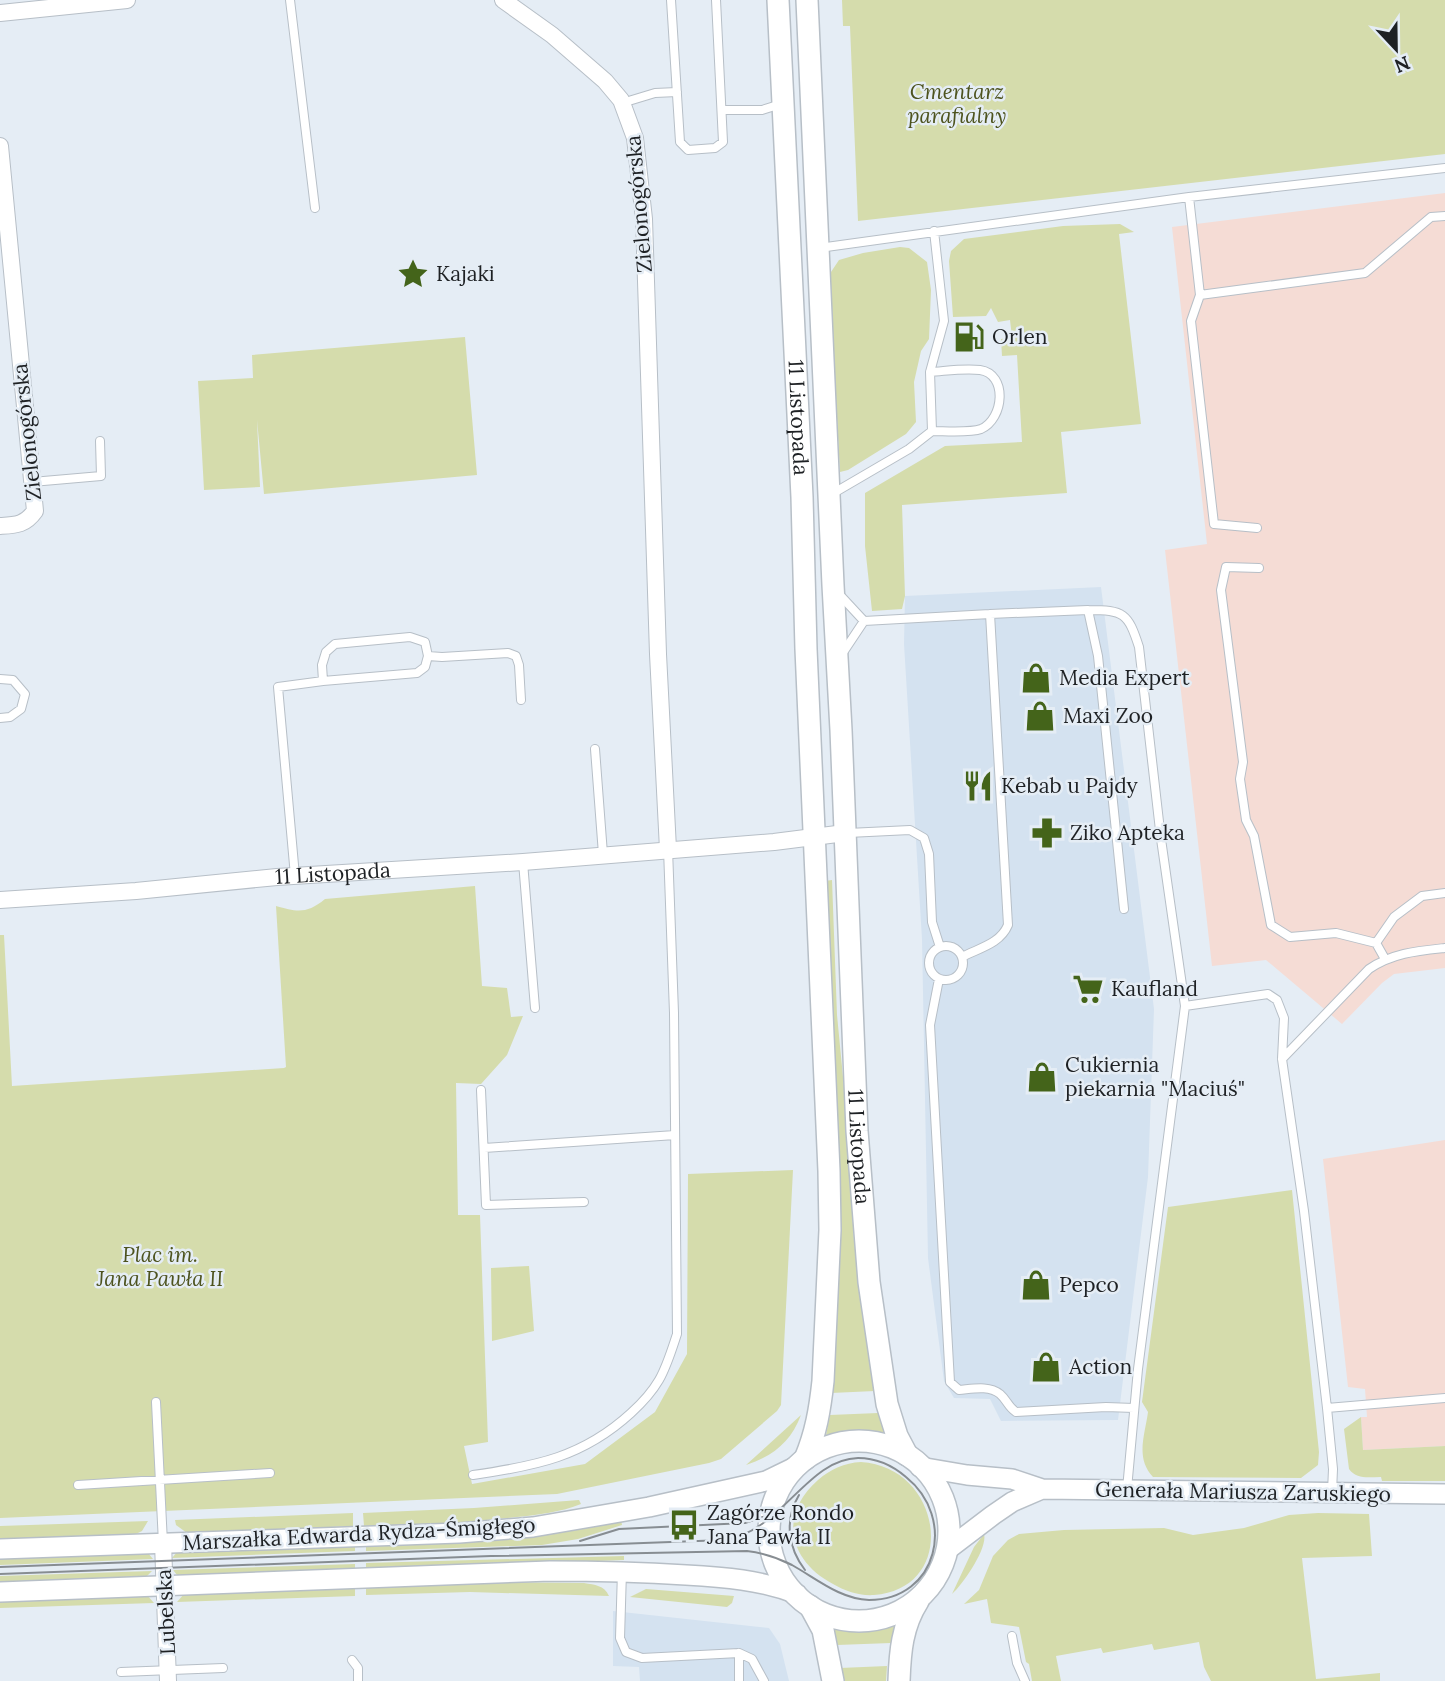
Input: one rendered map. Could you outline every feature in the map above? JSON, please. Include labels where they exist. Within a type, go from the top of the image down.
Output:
[{"type":"main road","name":"11 Listopada","points":[[778,0],[802,497],[830,1230],[821,1407],[814,1436],[800,1463]]},
{"type":"main road","name":"11 Listopada","points":[[807,0],[832,585],[838,662],[856,1131],[868,1270],[887,1404],[897,1436],[914,1461]]},
{"type":"main road","points":[[784,113],[812,102]]},
{"type":"main road","points":[[790,249],[819,248]]},
{"type":"main road","points":[[802,497],[829,496]]},
{"type":"main road","points":[[833,1681],[823,1630],[784,1578],[773,1557],[767,1522],[771,1501],[779,1485],[800,1463],[836,1445],[869,1442],[887,1444],[914,1461],[938,1487],[951,1516],[951,1546],[940,1574],[918,1601],[905,1627],[900,1652],[899,1681]]},
{"type":"main road","points":[[803,1600],[823,1613],[867,1619],[896,1612],[918,1601]]},
{"type":"street","points":[[0,13],[127,0]]},
{"type":"street","name":"Zielonogórska","points":[[503,0],[561,42],[605,81],[622,103],[635,138],[641,177],[668,849]]},
{"type":"street","name":"Zielonogórska","points":[[0,146],[35,511],[19,525],[0,526]]},
{"type":"street","name":"11 Listopada","points":[[0,900],[295,876],[523,862],[845,833]]},
{"type":"street","name":"Generała Mariusza Zaruskiego","points":[[914,1461],[967,1475],[1012,1479],[1042,1489],[1445,1494]]},
{"type":"street","name":"Marszałka Edwarda Rydza-Śmigłego","points":[[0,1549],[533,1527],[738,1488],[766,1481],[800,1463]]},
{"type":"street","name":"Generała Mariusza Zaruskiego","points":[[951,1546],[1002,1508],[1042,1489]]},
{"type":"street","name":"Lubelska","points":[[163,1543],[168,1676]]},
{"type":"street","name":"Marszałka Edwarda Rydza-Śmigłego","points":[[0,1592],[551,1571],[622,1572],[749,1580],[775,1585],[803,1600]]},
{"type":"lane","points":[[290,0],[315,208]]},
{"type":"lane","points":[[671,0],[680,142],[688,150],[715,148],[723,142],[716,0]]},
{"type":"lane","points":[[622,103],[647,95],[677,92]]},
{"type":"lane","points":[[722,110],[784,113]]},
{"type":"lane","points":[[762,110],[784,113]]},
{"type":"lane","points":[[819,248],[1189,197],[1445,168]]},
{"type":"lane","points":[[1189,197],[1200,295],[1191,321],[1214,524],[1257,528]]},
{"type":"lane","points":[[1200,295],[1365,273],[1431,218],[1445,216]]},
{"type":"lane","points":[[932,431],[930,372],[944,321],[934,231]]},
{"type":"lane","points":[[829,496],[909,449],[932,431],[980,429],[995,419],[999,408],[997,381],[993,375],[981,370],[930,372]]},
{"type":"lane","points":[[32,482],[101,477],[100,441]]},
{"type":"lane","points":[[1259,568],[1226,568],[1221,590],[1242,762],[1240,779],[1246,820],[1254,836],[1271,925],[1290,937],[1336,933],[1376,943],[1385,959]]},
{"type":"lane","points":[[832,585],[864,621]]},
{"type":"lane","points":[[1088,610],[1098,656],[1124,909]]},
{"type":"lane","points":[[838,662],[849,640],[864,621],[1114,610],[1126,618],[1133,628],[1139,647],[1161,839],[1185,1006],[1134,1408],[1128,1489]]},
{"type":"lane","points":[[962,957],[995,941],[1004,934],[1008,925],[990,614]]},
{"type":"lane","points":[[295,876],[278,687],[417,673],[425,667],[428,656],[425,642],[410,637],[335,644],[326,652],[322,664],[323,681]]},
{"type":"lane","points":[[428,656],[508,653],[516,656],[521,700]]},
{"type":"lane","points":[[0,679],[13,680],[25,694],[21,709],[10,717],[0,718]]},
{"type":"lane","points":[[595,749],[603,854]]},
{"type":"lane","points":[[845,833],[910,830],[924,838],[929,854],[932,922],[940,947]]},
{"type":"lane","points":[[473,1475],[546,1462],[588,1445],[610,1432],[644,1401],[660,1379],[677,1334],[674,1013],[668,849]]},
{"type":"lane","points":[[523,862],[535,1008]]},
{"type":"lane","points":[[1376,943],[1394,917],[1422,896],[1445,893]]},
{"type":"lane","points":[[940,947],[953,947],[962,957],[963,964],[958,976],[939,979],[933,975],[929,962],[940,947]]},
{"type":"lane","points":[[1282,1059],[1369,969],[1385,959],[1406,953],[1445,948]]},
{"type":"lane","points":[[939,979],[930,1024],[950,1382],[959,1390],[989,1388],[1000,1394],[1009,1408],[1016,1412],[1134,1408]]},
{"type":"lane","points":[[1185,1006],[1268,994],[1277,1000],[1284,1018],[1282,1059],[1304,1211],[1327,1408],[1333,1469],[1332,1493]]},
{"type":"lane","points":[[481,1090],[486,1205],[584,1202]]},
{"type":"lane","points":[[484,1147],[675,1135]]},
{"type":"lane","points":[[1327,1408],[1445,1398]]},
{"type":"lane","points":[[156,1402],[163,1543]]},
{"type":"lane","points":[[78,1485],[270,1473]]},
{"type":"lane","points":[[622,1572],[621,1638],[626,1651],[642,1658],[739,1653],[752,1659],[764,1681]]},
{"type":"lane","points":[[1012,1636],[1017,1663],[1025,1681]]},
{"type":"lane","points":[[739,1653],[739,1681]]},
{"type":"lane","points":[[352,1660],[358,1668],[358,1681]]},
{"type":"lane","points":[[121,1672],[168,1676],[223,1668]]},
{"type":"shaded area","points":[[1445,193],[1445,968],[1394,974],[1342,1024],[1266,960],[1212,966],[1165,550],[1207,544],[1172,227]]},
{"type":"shaded area","points":[[1101,587],[1154,1009],[1148,1177],[1118,1420],[1001,1421],[990,1399],[954,1398],[944,1381],[928,1258],[922,939],[904,644],[905,596]]},
{"type":"shaded area","points":[[1445,1140],[1445,1446],[1363,1450],[1361,1417],[1367,1417],[1365,1389],[1348,1387],[1323,1159]]},
{"type":"shaded area","points":[[613,1611],[769,1628],[780,1644],[789,1681],[640,1681],[639,1667],[613,1666]]},
{"type":"green space","name":"Cmentarz parafialny","points":[[842,0],[1445,0],[1445,154],[858,221],[850,26],[843,26]]},
{"type":"green space","points":[[1120,224],[1134,232],[1119,234],[1141,424],[1061,432],[1067,493],[902,505],[905,596],[902,609],[872,611],[865,546],[865,493],[945,446],[1022,442],[1017,355],[1002,356],[1001,339],[1012,337],[1010,320],[998,322],[991,308],[986,316],[953,317],[949,261],[951,251],[964,239],[1063,226]]},
{"type":"green space","points":[[900,247],[909,248],[927,262],[931,290],[929,339],[921,351],[914,382],[916,422],[906,434],[848,470],[840,472],[829,275],[839,260]]},
{"type":"green space","points":[[465,337],[477,475],[264,494],[257,420],[260,487],[204,490],[198,381],[253,378],[252,355]]},
{"type":"green space","points":[[832,880],[837,1015],[854,1241],[875,1391],[831,1393],[825,881]]},
{"type":"green space","name":"Plac im. Jana Pawła II","points":[[475,886],[482,986],[507,988],[511,1017],[523,1016],[507,1055],[481,1084],[456,1083],[458,1215],[480,1215],[488,1442],[464,1446],[472,1484],[585,1464],[655,1412],[687,1354],[688,1174],[793,1170],[781,1405],[777,1411],[721,1459],[557,1494],[0,1518],[0,935],[4,935],[12,1086],[284,1068],[276,906],[302,910],[325,899]]},
{"type":"green space","points":[[1292,1190],[1319,1452],[1318,1465],[1301,1478],[1153,1477],[1144,1462],[1148,1412],[1142,1402],[1168,1207]]},
{"type":"green space","points":[[529,1266],[534,1331],[492,1341],[491,1268]]},
{"type":"green space","points":[[878,1413],[885,1432],[856,1431],[826,1435],[830,1415]]},
{"type":"green space","points":[[801,1415],[792,1433],[780,1447],[746,1465]]},
{"type":"green space","points":[[1361,1417],[1363,1450],[1445,1446],[1445,1481],[1382,1481],[1381,1477],[1364,1477],[1352,1473],[1349,1469],[1344,1429]]},
{"type":"green space","points":[[861,1462],[889,1469],[910,1484],[924,1504],[930,1528],[929,1551],[920,1572],[901,1587],[874,1595],[847,1591],[818,1574],[806,1563],[794,1536],[797,1508],[805,1494],[818,1480],[833,1470]]},
{"type":"green space","points":[[579,1500],[581,1504],[573,1507],[533,1515],[460,1522],[364,1526],[363,1513]]},
{"type":"green space","points":[[353,1513],[353,1526],[187,1533],[176,1525],[175,1520]]},
{"type":"green space","points":[[1369,1514],[1372,1556],[1302,1558],[1316,1679],[1380,1673],[1380,1681],[1211,1681],[1204,1667],[1199,1642],[1154,1650],[1152,1644],[1103,1653],[1101,1648],[1056,1656],[1061,1681],[1032,1681],[1019,1627],[991,1623],[987,1599],[964,1604],[979,1590],[993,1556],[1008,1540],[1019,1534],[1064,1530],[1164,1528],[1193,1535],[1244,1528],[1289,1515]]},
{"type":"green space","points":[[621,1520],[622,1525],[578,1539],[542,1545],[366,1551],[366,1544],[524,1538]]},
{"type":"green space","points":[[148,1521],[142,1531],[134,1535],[0,1541],[0,1526]]},
{"type":"green space","points":[[984,1534],[979,1556],[952,1594],[974,1547]]},
{"type":"green space","points":[[355,1544],[355,1551],[172,1558],[177,1552]]},
{"type":"green space","points":[[148,1553],[153,1559],[0,1565],[0,1558]]},
{"type":"green space","points":[[624,1556],[624,1560],[366,1570],[366,1563]]},
{"type":"green space","points":[[355,1564],[355,1570],[182,1577],[173,1570]]},
{"type":"green space","points":[[152,1571],[145,1578],[0,1583],[0,1576]]},
{"type":"green space","points":[[477,1582],[584,1583],[602,1588],[609,1596],[470,1592],[366,1595],[366,1587]]},
{"type":"green space","points":[[355,1586],[355,1596],[177,1602],[184,1594]]},
{"type":"green space","points":[[646,1589],[734,1596],[727,1607],[630,1597]]},
{"type":"green space","points":[[147,1595],[154,1603],[0,1608],[0,1601]]},
{"type":"green space","points":[[894,1624],[896,1627],[891,1643],[837,1645],[831,1629],[872,1629]]},
{"type":"green space","points":[[887,1666],[886,1681],[842,1681],[840,1668]]},
{"type":"tram line","points":[[0,1567],[725,1540],[745,1534],[763,1524],[824,1470],[840,1461],[858,1458],[884,1463],[906,1477],[922,1494],[931,1514],[935,1534],[932,1554],[924,1572],[911,1587],[892,1596],[869,1600],[838,1592],[781,1560],[747,1551],[491,1556],[0,1574]]},
{"type":"tram line","points":[[799,1495],[791,1514],[790,1534],[795,1553],[805,1570]]},
{"type":"tram line","points":[[580,1541],[619,1529],[745,1523],[769,1515]]},
{"type":"place","name":"Kajaki","points":[[413,274]]},
{"type":"place","name":"Orlen","points":[[969,337]]},
{"type":"place","name":"Media Expert","points":[[1036,678]]},
{"type":"place","name":"Maxi Zoo","points":[[1040,716]]},
{"type":"place","name":"Kebab u Pajdy","points":[[978,786]]},
{"type":"place","name":"Ziko Apteka","points":[[1047,833]]},
{"type":"place","name":"Kaufland","points":[[1088,989]]},
{"type":"place","name":"Cukiernia piekarnia \"Maciuś\"","points":[[1042,1077]]},
{"type":"place","name":"Pepco","points":[[1036,1285]]},
{"type":"place","name":"Action","points":[[1046,1367]]},
{"type":"place","name":"Zagórze Rondo Jana Pawła II","points":[[684,1525]]}]
